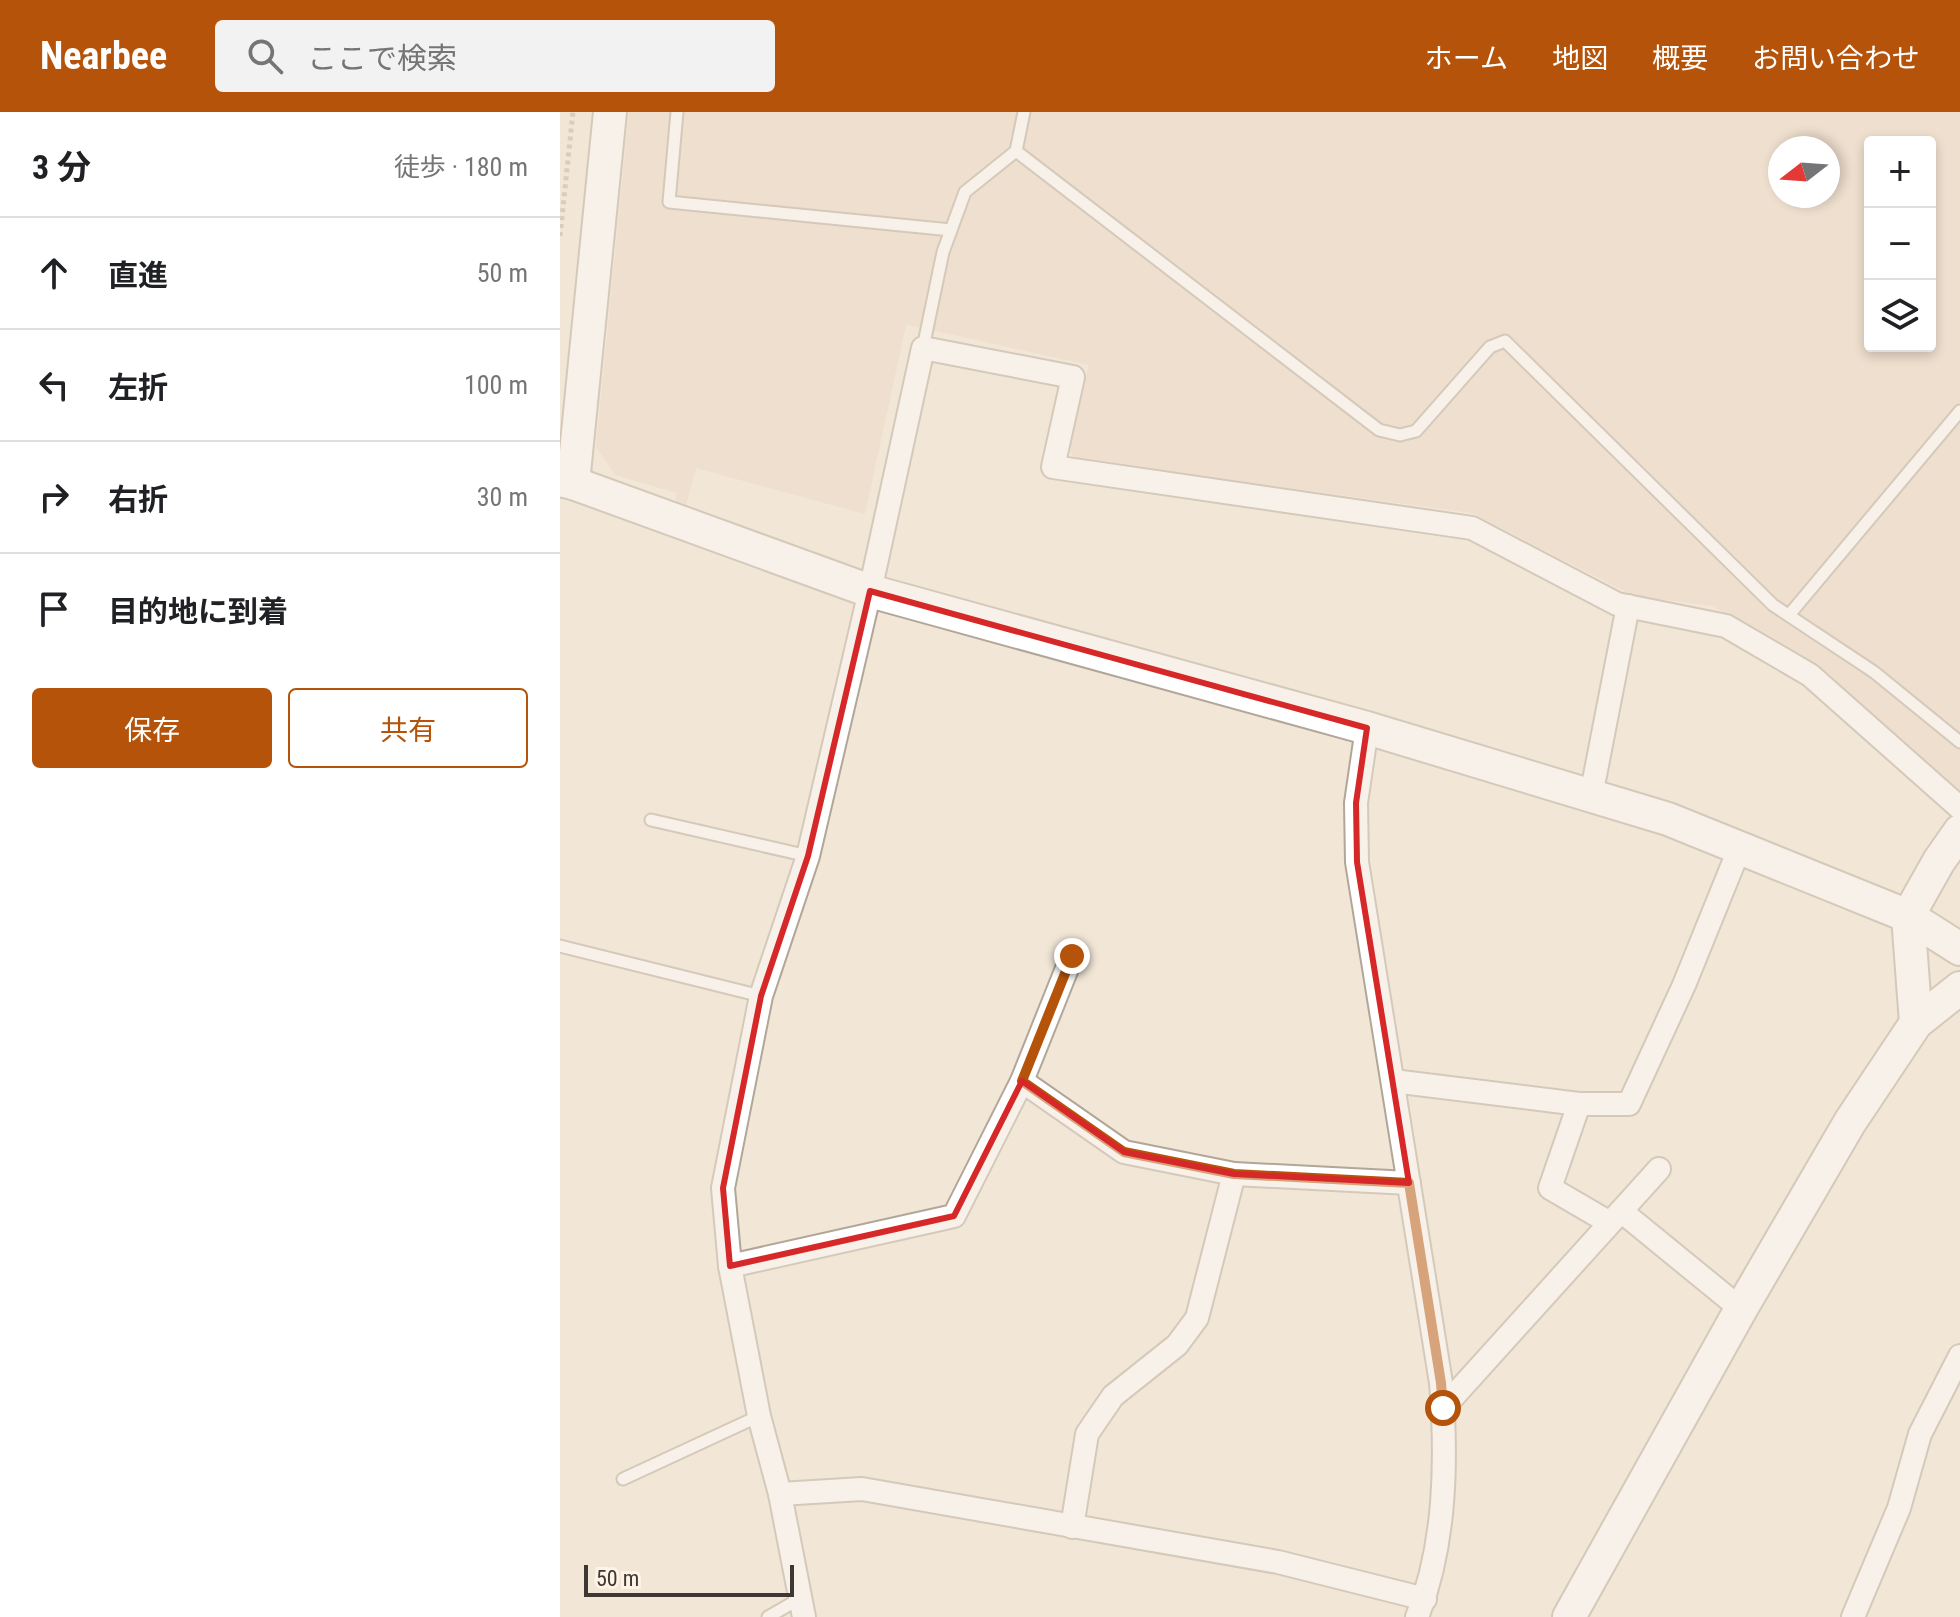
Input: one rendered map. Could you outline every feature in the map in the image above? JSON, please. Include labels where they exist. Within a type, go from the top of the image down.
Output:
[{"type":"street","points":[[610,112],[567,481],[870,591],[1367,728],[1668,819],[1908,916],[1960,949]]},
{"type":"street","points":[[802,1608],[780,1494],[759,1416],[730,1266],[723,1188],[761,996],[808,856],[923,348],[1073,377],[1053,467],[1472,528],[1617,604],[1726,626],[1810,675],[1960,808]]},
{"type":"street","points":[[1591,796],[1628,606]]},
{"type":"street","points":[[780,1494],[862,1489],[1278,1562],[1421,1608],[1442,1514],[1443,1408],[1357,862],[1356,803],[1367,728]]},
{"type":"street","points":[[1916,1023],[1908,916],[1960,831]]},
{"type":"street","points":[[1393,1081],[1579,1104],[1629,1104],[1684,985],[1740,847]]},
{"type":"street","points":[[730,1266],[954,1216],[1022,1081],[1072,956]]},
{"type":"street","points":[[1569,1617],[1741,1309],[1850,1122],[1916,1023],[1960,988]]},
{"type":"street","points":[[1022,1081],[1124,1152],[1234,1174],[1409,1183]]},
{"type":"street","points":[[1579,1104],[1550,1188],[1616,1217],[1741,1309]]},
{"type":"street","points":[[1443,1408],[1659,1169]]},
{"type":"street","points":[[1072,1527],[1087,1434],[1113,1396],[1177,1345],[1197,1318],[1234,1174]]},
{"type":"street","points":[[1853,1617],[1899,1508],[1920,1434],[1960,1356]]},
{"type":"lane","points":[[677,112],[669,202],[951,230]]},
{"type":"lane","points":[[923,348],[943,252],[965,192],[1016,151],[1024,112]]},
{"type":"lane","points":[[1016,151],[1379,430],[1400,435],[1416,431],[1490,347],[1505,341],[1773,605],[1874,672],[1960,742]]},
{"type":"lane","points":[[1789,615],[1960,411]]},
{"type":"lane","points":[[651,820],[808,856]]},
{"type":"lane","points":[[560,946],[761,996]]},
{"type":"lane","points":[[623,1479],[759,1416]]},
{"type":"lane","points":[[768,1617],[802,1608]]},
{"type":"path","points":[[560,236],[573,112]]},
{"type":"highlighted area","points":[[870,591],[1367,728],[1356,803],[1357,862],[1409,1183],[1234,1174],[1124,1152],[1022,1081],[954,1216],[730,1266],[723,1188],[761,996],[808,856]]},
{"type":"shaded area","points":[[629,112],[1960,112],[1960,794],[1806,661],[1713,606],[1634,596],[1472,513],[1076,459],[1069,442],[1089,365],[906,325],[865,514],[696,468],[685,509],[674,507],[677,493],[615,475],[596,447]]},
{"type":"route","points":[[1072,956],[1022,1081],[1124,1152],[1234,1174],[1409,1183],[1443,1408]]}]
